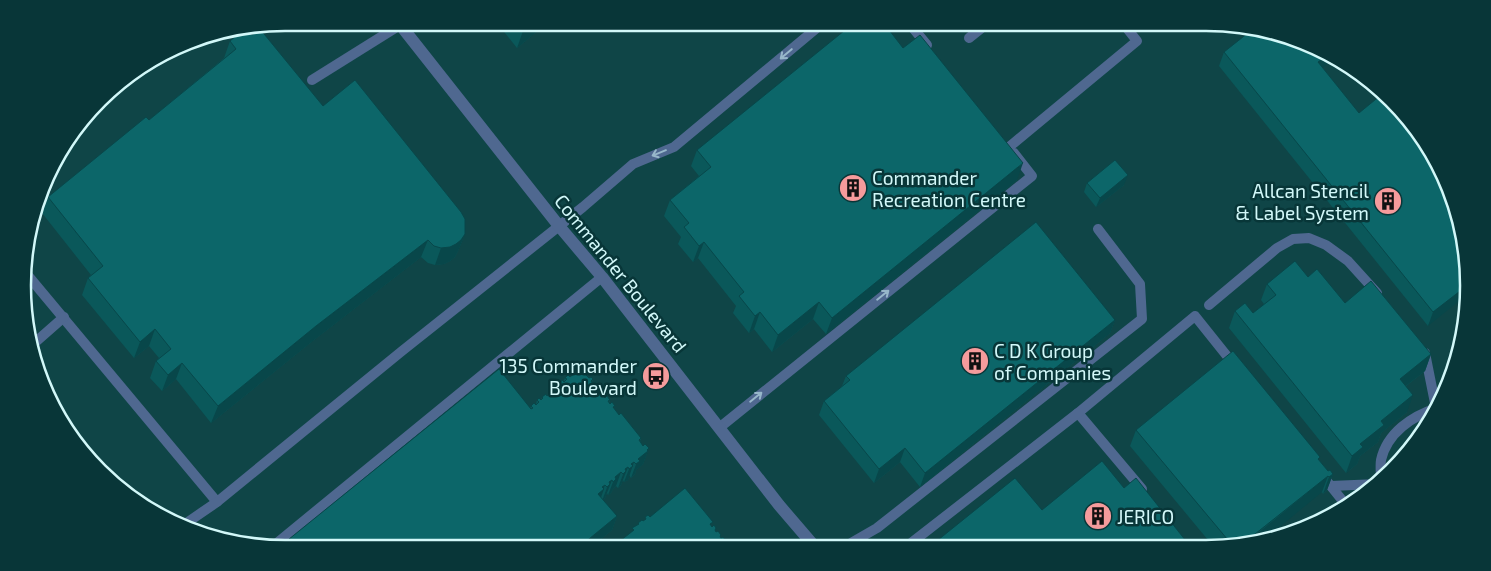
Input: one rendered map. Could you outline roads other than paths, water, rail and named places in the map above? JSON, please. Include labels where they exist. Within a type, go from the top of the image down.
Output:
[{"type":"street","name":"Commander Boulevard","points":[[405,31],[559,226],[602,277],[718,428],[809,540]]},
{"type":"lane","points":[[312,80],[388,31]]},
{"type":"lane","points":[[190,521],[217,502],[633,164],[674,147],[813,31]]},
{"type":"lane","points":[[915,31],[932,52]]},
{"type":"lane","points":[[969,38],[978,31]]},
{"type":"lane","points":[[718,428],[1032,176],[1006,143],[1137,41],[1129,31]]},
{"type":"lane","points":[[857,540],[878,528],[1142,319],[1140,284],[1098,229]]},
{"type":"lane","points":[[1209,305],[1277,248],[1293,239],[1309,238],[1326,245],[1348,261],[1386,304]]},
{"type":"lane","points":[[281,540],[602,277]]},
{"type":"lane","points":[[31,278],[217,502]]},
{"type":"lane","points":[[37,340],[64,316]]},
{"type":"lane","points":[[915,540],[1078,413],[1194,316],[1244,378]]},
{"type":"lane","points":[[1420,344],[1424,351],[1434,397]]},
{"type":"lane","points":[[1381,469],[1381,461],[1388,443],[1399,429],[1416,416],[1427,412]]},
{"type":"lane","points":[[1078,413],[1146,495]]},
{"type":"lane","points":[[1319,471],[1342,500]]},
{"type":"lane","points":[[1331,486],[1363,485]]},
{"type":"place","name":"Commander Recreation Centre","points":[[853,188]]},
{"type":"place","name":"Allcan Stencil & Label System","points":[[1388,201]]},
{"type":"place","name":"C D K Group of Companies","points":[[975,361]]},
{"type":"place","name":"135 Commander Boulevard","points":[[656,376]]},
{"type":"place","name":"JERICO","points":[[1098,516]]}]
